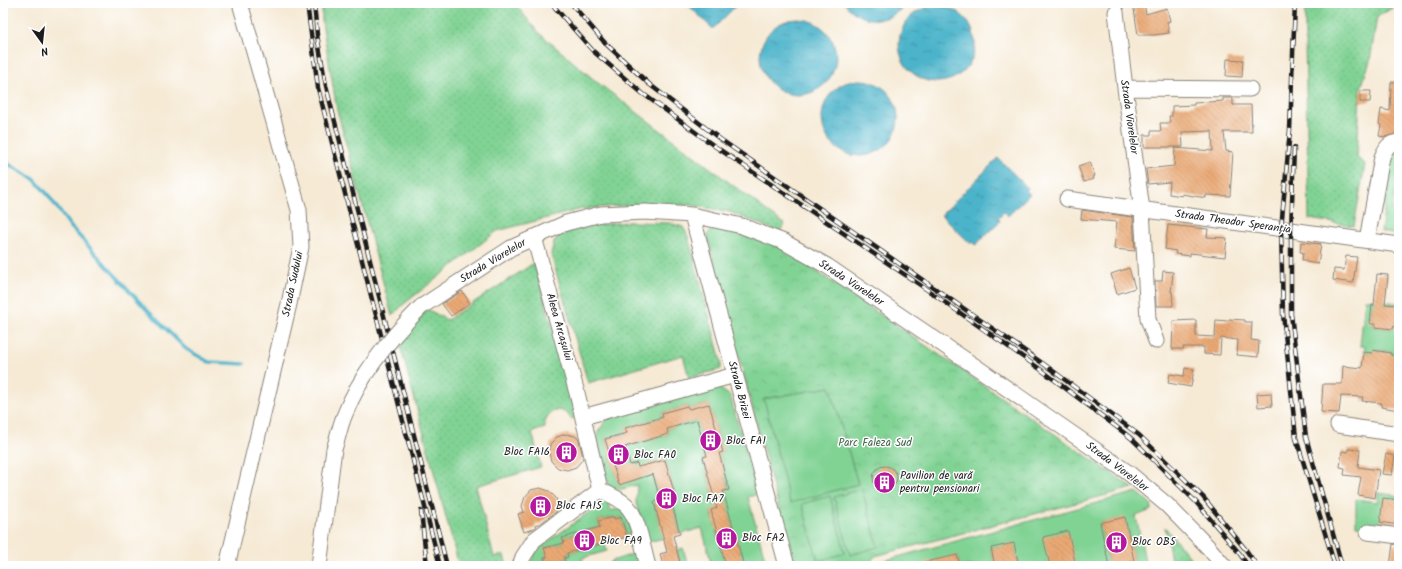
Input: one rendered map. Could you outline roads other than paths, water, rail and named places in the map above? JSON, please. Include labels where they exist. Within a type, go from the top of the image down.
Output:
[{"type":"street","name":"Strada Sudului","points":[[227,566],[289,304],[300,247],[299,210],[240,3]]},
{"type":"street","name":"Strada Viorelelor","points":[[1116,12],[1142,209],[1148,319],[1156,341]]},
{"type":"street","points":[[1125,88],[1250,89]]},
{"type":"street","points":[[1367,240],[1382,157],[1387,146],[1399,142]]},
{"type":"street","name":"Strada Theodor Speranția","points":[[1067,199],[1399,245]]},
{"type":"street","name":"Strada Viorelelor","points":[[320,566],[322,537],[334,449],[345,414],[366,374],[395,332],[421,307],[511,248],[566,223],[601,214],[645,212],[692,215],[742,226],[784,242],[827,266],[1130,474],[1167,505],[1208,547],[1224,566]]},
{"type":"street","name":"Strada Brizei","points":[[692,215],[786,566]]},
{"type":"street","name":"Aleea Arcașului","points":[[534,237],[583,416],[600,490]]},
{"type":"street","points":[[583,416],[735,375]]},
{"type":"street","points":[[1338,425],[1399,434]]},
{"type":"street","points":[[520,566],[523,557],[534,540],[600,490],[626,504],[634,515],[648,566]]},
{"type":"street","points":[[1368,532],[1399,536]]},
{"type":"water","points":[[686,3],[739,3],[713,29]]},
{"type":"water","points":[[844,3],[906,3],[900,10],[890,16],[876,20],[862,17],[849,9]]},
{"type":"water","points":[[937,6],[951,9],[964,17],[972,30],[975,44],[972,58],[964,71],[951,79],[937,82],[923,79],[910,71],[902,58],[899,44],[902,30],[910,17],[923,9]]},
{"type":"water","points":[[798,19],[812,22],[825,30],[833,43],[836,57],[833,71],[825,84],[812,92],[798,95],[784,92],[771,84],[763,71],[760,57],[763,43],[771,30],[784,22]]},
{"type":"water","points":[[860,80],[874,83],[887,91],[895,104],[898,118],[895,132],[887,145],[874,153],[860,156],[846,153],[833,145],[825,132],[822,118],[825,104],[833,91],[846,83]]},
{"type":"water","points":[[998,158],[1028,188],[1026,191],[1030,194],[1008,216],[1004,212],[998,218],[1000,221],[976,245],[973,242],[971,244],[941,215]]},
{"type":"waterway","points":[[3,161],[34,179],[48,195],[70,226],[147,310],[186,349],[209,362],[244,364]]},
{"type":"railway","points":[[307,3],[318,88],[440,566]]},
{"type":"railway","points":[[314,3],[317,35],[326,86],[447,566]]},
{"type":"railway","points":[[551,3],[593,51],[642,93],[713,145],[926,289],[1040,369],[1131,438],[1195,501],[1240,554],[1248,566]]},
{"type":"railway","points":[[571,3],[605,43],[649,84],[720,139],[1045,365],[1139,435],[1203,497],[1257,566]]},
{"type":"railway","points":[[1295,3],[1290,130],[1281,229],[1283,314],[1296,438],[1335,566]]},
{"type":"railway","points":[[1294,148],[1291,230],[1291,314],[1306,437],[1342,566]]},
{"type":"railway","points":[[421,511],[427,566]]},
{"type":"place","name":"Bloc FA1","points":[[711,441]]},
{"type":"place","name":"Bloc FA16","points":[[566,452]]},
{"type":"place","name":"Bloc FA0","points":[[618,455]]},
{"type":"place","name":"Pavilion de vară pentru pensionari","points":[[884,482]]},
{"type":"place","name":"Bloc FA7","points":[[667,499]]},
{"type":"place","name":"Bloc FA15","points":[[540,506]]},
{"type":"place","name":"Bloc FA2","points":[[727,538]]},
{"type":"place","name":"Bloc FA9","points":[[584,541]]},
{"type":"place","name":"Bloc OB5","points":[[1117,542]]},
{"type":"park label","name":"Parc Faleza Sud","points":[[875,443]]}]
